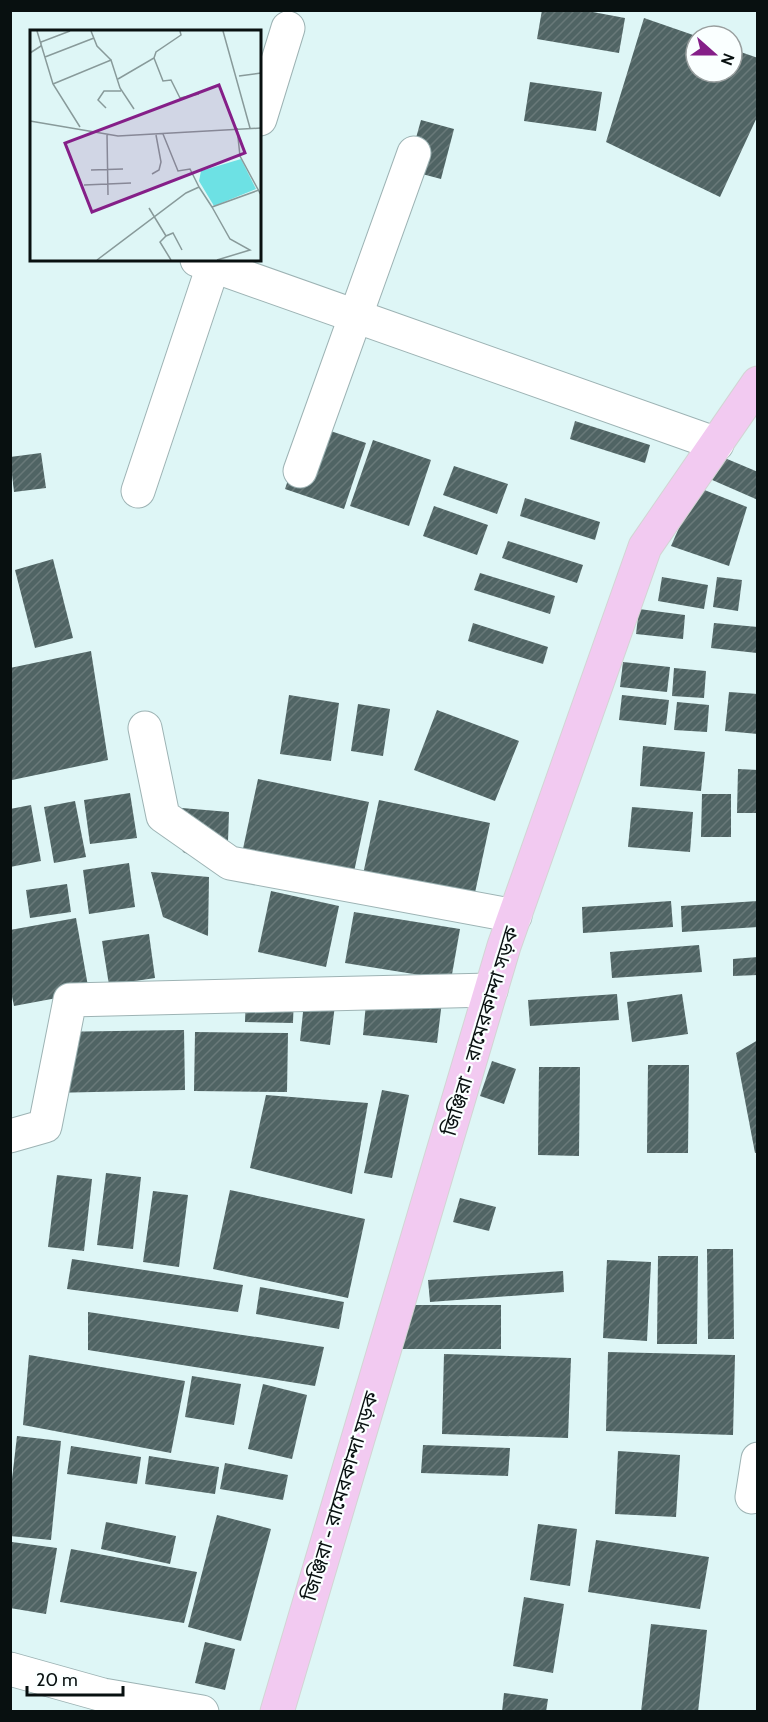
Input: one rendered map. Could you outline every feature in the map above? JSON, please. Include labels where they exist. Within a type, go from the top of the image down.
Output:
[{"type":"main road","name":"জিঞ্জিরা - রামেরকান্দা সড়ক","points":[[277,1712],[491,990],[645,547],[758,383]]},
{"type":"street","points":[[261,116],[288,28]]},
{"type":"street","points":[[300,471],[354,315],[414,153]]},
{"type":"street","points":[[138,490],[209,262],[717,444]]},
{"type":"street","points":[[144,728],[163,816],[230,863],[515,916]]},
{"type":"street","points":[[10,1136],[45,1126],[70,1000],[491,990]]},
{"type":"street","points":[[752,1497],[758,1459]]},
{"type":"street","points":[[10,1669],[103,1695],[201,1712]]},
{"type":"building","points":[[542,10],[582,10],[625,18],[619,53],[537,39]]},
{"type":"building","points":[[644,18],[684,32],[684,84],[744,84],[744,53],[758,58],[758,115],[720,197],[606,142]]},
{"type":"building","points":[[530,82],[602,92],[596,131],[524,121]]},
{"type":"building","points":[[421,120],[454,129],[441,179],[407,170]]},
{"type":"building","points":[[575,421],[650,445],[645,463],[570,439]]},
{"type":"building","points":[[307,423],[366,443],[344,509],[285,489]]},
{"type":"building","points":[[373,440],[431,460],[409,526],[350,506]]},
{"type":"building","points":[[41,453],[46,488],[14,492],[10,457]]},
{"type":"building","points":[[720,456],[758,472],[758,500],[710,479]]},
{"type":"building","points":[[454,466],[508,484],[497,514],[443,495]]},
{"type":"building","points":[[697,487],[747,507],[729,566],[671,546]]},
{"type":"building","points":[[525,498],[600,522],[595,540],[520,516]]},
{"type":"building","points":[[434,506],[488,525],[477,555],[423,536]]},
{"type":"building","points":[[508,541],[583,565],[577,583],[502,558]]},
{"type":"building","points":[[53,559],[73,638],[35,648],[15,570]]},
{"type":"building","points":[[480,573],[555,596],[550,614],[474,590]]},
{"type":"building","points":[[662,577],[708,585],[704,609],[658,601]]},
{"type":"building","points":[[717,577],[742,580],[738,611],[713,607]]},
{"type":"building","points":[[639,609],[685,615],[683,639],[636,634]]},
{"type":"building","points":[[473,623],[548,647],[543,664],[468,641]]},
{"type":"building","points":[[714,623],[758,627],[757,653],[711,648]]},
{"type":"building","points":[[91,651],[108,760],[12,780],[10,668]]},
{"type":"building","points":[[623,662],[670,667],[667,692],[620,687]]},
{"type":"building","points":[[674,668],[706,671],[704,698],[672,696]]},
{"type":"building","points":[[729,692],[758,694],[758,734],[725,731]]},
{"type":"building","points":[[289,695],[339,703],[331,761],[280,754]]},
{"type":"building","points":[[622,695],[669,700],[666,725],[619,720]]},
{"type":"building","points":[[677,702],[709,705],[707,732],[674,730]]},
{"type":"building","points":[[358,704],[390,709],[383,756],[351,751]]},
{"type":"building","points":[[437,710],[519,741],[495,801],[414,770]]},
{"type":"building","points":[[643,746],[705,752],[701,791],[640,786]]},
{"type":"building","points":[[738,769],[758,770],[758,813],[737,813]]},
{"type":"building","points":[[258,779],[369,802],[352,881],[241,858]]},
{"type":"building","points":[[130,793],[137,838],[90,844],[84,800]]},
{"type":"building","points":[[702,794],[731,794],[731,837],[701,837]]},
{"type":"building","points":[[379,800],[490,823],[473,902],[362,879]]},
{"type":"building","points":[[75,801],[86,857],[54,863],[44,807]]},
{"type":"building","points":[[31,805],[41,861],[10,867],[10,809]]},
{"type":"building","points":[[170,807],[229,812],[227,871],[183,852]]},
{"type":"building","points":[[632,807],[693,812],[690,852],[628,847]]},
{"type":"building","points":[[129,863],[135,907],[89,914],[83,870]]},
{"type":"building","points":[[151,872],[209,877],[208,936],[163,917]]},
{"type":"building","points":[[67,884],[71,912],[30,918],[26,890]]},
{"type":"building","points":[[271,891],[339,906],[326,967],[258,952]]},
{"type":"building","points":[[671,901],[673,927],[583,933],[582,907]]},
{"type":"building","points":[[758,901],[758,927],[682,932],[681,906]]},
{"type":"building","points":[[354,912],[460,929],[451,980],[345,963]]},
{"type":"building","points":[[76,918],[89,992],[14,1006],[10,987],[10,930]]},
{"type":"building","points":[[149,934],[155,978],[109,985],[102,941]]},
{"type":"building","points":[[699,945],[702,972],[612,978],[610,952]]},
{"type":"building","points":[[758,957],[758,975],[733,976],[733,959]]},
{"type":"building","points":[[246,992],[294,992],[293,1023],[245,1022]]},
{"type":"building","points":[[305,993],[336,997],[330,1045],[300,1041]]},
{"type":"building","points":[[367,993],[442,1001],[437,1043],[363,1035]]},
{"type":"building","points":[[617,994],[619,1020],[530,1026],[528,1000]]},
{"type":"building","points":[[682,994],[688,1034],[632,1042],[627,1002]]},
{"type":"building","points":[[184,1030],[185,1090],[49,1093],[48,1032]]},
{"type":"building","points":[[195,1032],[288,1033],[287,1092],[194,1091]]},
{"type":"building","points":[[758,1040],[758,1153],[755,1153],[736,1053]]},
{"type":"building","points":[[492,1061],[516,1069],[504,1104],[480,1096]]},
{"type":"building","points":[[648,1065],[689,1065],[688,1153],[647,1153]]},
{"type":"building","points":[[539,1067],[580,1067],[579,1156],[538,1155]]},
{"type":"building","points":[[382,1090],[409,1095],[392,1178],[364,1173]]},
{"type":"building","points":[[266,1095],[368,1103],[352,1194],[250,1168]]},
{"type":"building","points":[[106,1173],[141,1177],[133,1249],[97,1245]]},
{"type":"building","points":[[57,1175],[92,1179],[84,1251],[48,1247]]},
{"type":"building","points":[[230,1190],[365,1219],[348,1298],[213,1269]]},
{"type":"building","points":[[153,1191],[188,1195],[179,1267],[143,1262]]},
{"type":"building","points":[[460,1198],[496,1207],[489,1231],[453,1222]]},
{"type":"building","points":[[707,1249],[733,1249],[734,1339],[708,1339]]},
{"type":"building","points":[[658,1256],[698,1256],[697,1344],[657,1344]]},
{"type":"building","points":[[72,1259],[243,1285],[238,1312],[67,1289]]},
{"type":"building","points":[[607,1260],[651,1262],[647,1341],[603,1338]]},
{"type":"building","points":[[563,1271],[564,1292],[430,1302],[428,1280]]},
{"type":"building","points":[[260,1287],[344,1302],[339,1329],[256,1314]]},
{"type":"building","points":[[400,1305],[501,1305],[501,1349],[399,1349]]},
{"type":"building","points":[[88,1312],[324,1347],[315,1386],[88,1350]]},
{"type":"building","points":[[608,1352],[735,1355],[733,1435],[606,1431]]},
{"type":"building","points":[[444,1354],[571,1358],[568,1438],[442,1434]]},
{"type":"building","points":[[29,1355],[185,1381],[171,1453],[23,1425]]},
{"type":"building","points":[[192,1376],[241,1384],[234,1425],[185,1417]]},
{"type":"building","points":[[263,1384],[307,1395],[292,1459],[248,1449]]},
{"type":"building","points":[[17,1436],[61,1441],[51,1540],[10,1536],[10,1496]]},
{"type":"building","points":[[423,1445],[510,1448],[508,1476],[421,1473]]},
{"type":"building","points":[[71,1446],[141,1457],[137,1484],[67,1474]]},
{"type":"building","points":[[618,1451],[680,1455],[676,1517],[615,1514]]},
{"type":"building","points":[[149,1456],[219,1467],[215,1494],[145,1484]]},
{"type":"building","points":[[225,1463],[288,1475],[283,1500],[220,1489]]},
{"type":"building","points":[[217,1515],[271,1529],[241,1641],[188,1627]]},
{"type":"building","points":[[106,1522],[176,1536],[170,1564],[101,1549]]},
{"type":"building","points":[[538,1524],[577,1529],[570,1586],[530,1580]]},
{"type":"building","points":[[596,1540],[709,1557],[700,1609],[588,1592]]},
{"type":"building","points":[[12,1542],[57,1548],[46,1614],[10,1608]]},
{"type":"building","points":[[71,1549],[197,1572],[184,1623],[60,1602]]},
{"type":"building","points":[[524,1597],[564,1604],[553,1673],[513,1666]]},
{"type":"building","points":[[651,1624],[707,1630],[698,1712],[641,1712]]},
{"type":"building","points":[[205,1642],[235,1649],[225,1690],[195,1683]]},
{"type":"building","points":[[504,1693],[548,1699],[546,1712],[502,1712]]}]
